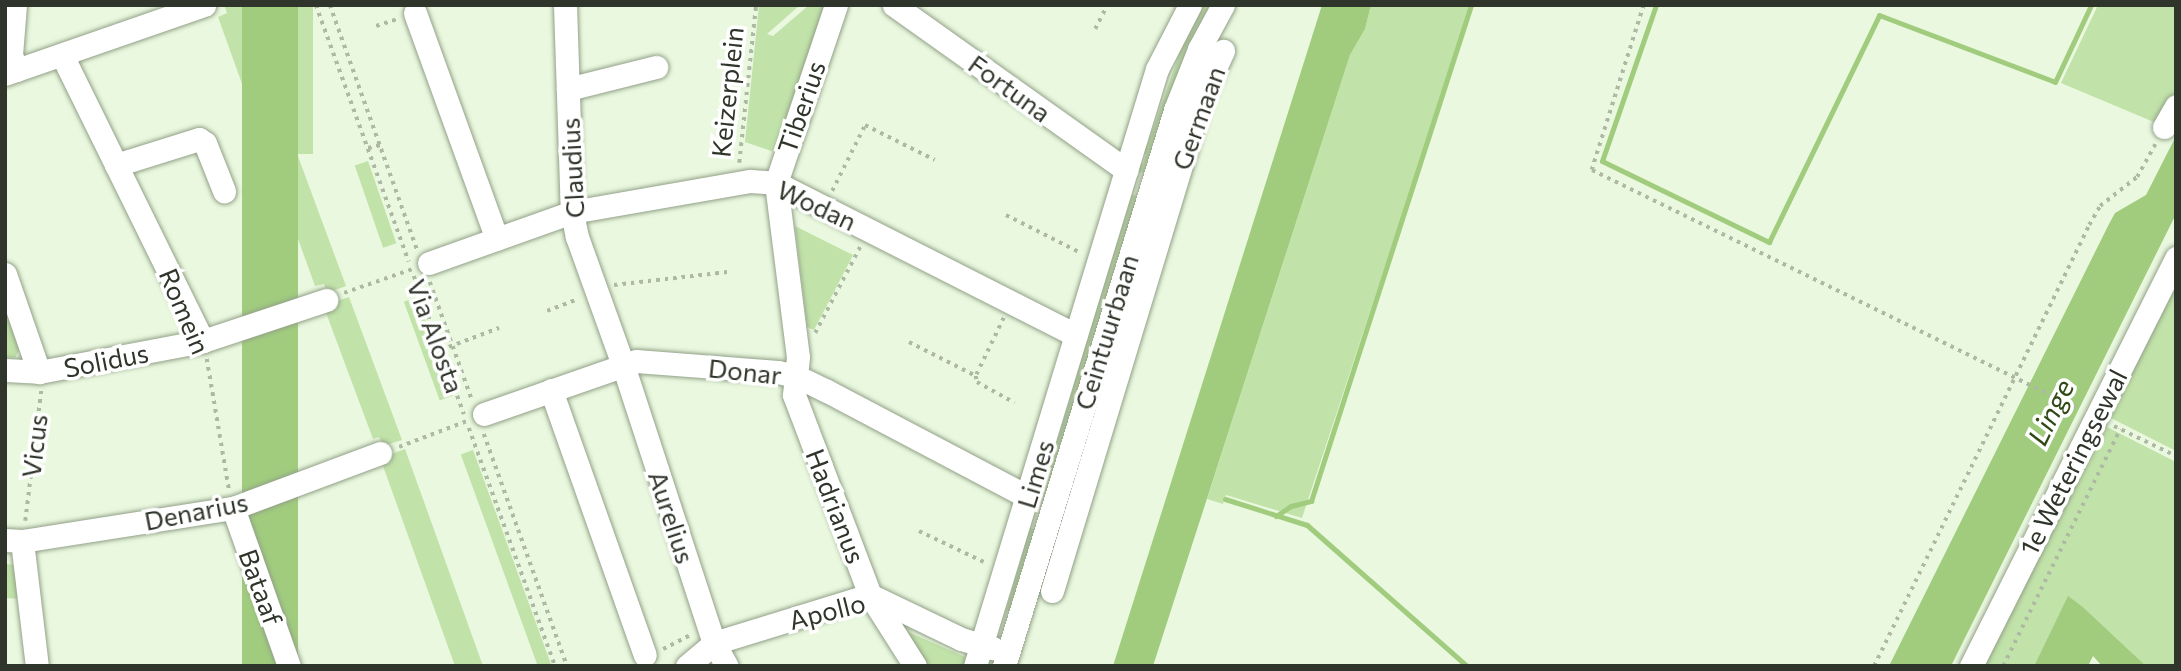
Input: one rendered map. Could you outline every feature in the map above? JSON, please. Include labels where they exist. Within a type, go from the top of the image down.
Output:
[{"type":"street","points":[[15,5],[11,72],[204,5]]},
{"type":"street","name":"Claudius","points":[[565,5],[572,212],[577,237],[623,365]]},
{"type":"street","name":"Tiberius","points":[[797,367],[776,183],[836,5]]},
{"type":"street","name":"Fortuna","points":[[894,5],[1126,170]]},
{"type":"street","name":"Limes","points":[[977,655],[1028,497],[1157,69],[1191,5]]},
{"type":"street","name":"Ceintuurbaan","points":[[1007,659],[1052,504],[1164,182],[1199,49],[1223,5]]},
{"type":"street","points":[[415,13],[497,239]]},
{"type":"street","name":"Germaan","points":[[1052,590],[1077,512],[1164,182],[1223,51]]},
{"type":"street","name":"Romein","points":[[62,55],[203,341]]},
{"type":"street","points":[[568,89],[656,67]]},
{"type":"street","points":[[2164,127],[2176,106]]},
{"type":"street","points":[[116,165],[199,139],[205,143],[224,191]]},
{"type":"street","name":"Wodan","points":[[422,266],[572,212],[737,183],[776,183],[1076,335]]},
{"type":"street","name":"1e Weteringsewal","points":[[1971,666],[2176,258]]},
{"type":"street","points":[[5,274],[39,372]]},
{"type":"street","name":"Solidus","points":[[5,370],[39,372],[203,341],[332,298]]},
{"type":"street","name":"Donar","points":[[477,417],[636,361],[778,372],[797,367],[1028,497]]},
{"type":"street","name":"Aurelius","points":[[623,365],[711,634],[727,666]]},
{"type":"street","name":"Hadrianus","points":[[797,367],[794,395],[870,595],[915,666]]},
{"type":"street","points":[[551,390],[650,654]]},
{"type":"street","name":"Denarius","points":[[14,540],[233,508],[386,451]]},
{"type":"street","points":[[1052,504],[1077,512]]},
{"type":"street","name":"Bataaf","points":[[233,508],[289,666]]},
{"type":"street","points":[[14,540],[37,666]]},
{"type":"street","name":"Apollo","points":[[687,666],[711,634],[870,595],[977,655],[1007,659]]},
{"type":"path","name":"Via Alosta","points":[[316,5],[368,148],[422,266],[441,350],[477,417],[523,576],[555,665]]},
{"type":"path","name":"Via Alosta","points":[[330,5],[566,663]]},
{"type":"path","name":"Keizerplein","points":[[737,183],[756,5]]},
{"type":"path","points":[[1095,29],[1107,5]]},
{"type":"path","points":[[1644,5],[1592,170],[2086,412]]},
{"type":"path","points":[[337,62],[349,58]]},
{"type":"path","points":[[824,207],[865,125],[936,160]]},
{"type":"path","points":[[1874,666],[2014,377],[2101,206],[2137,177],[2164,127]]},
{"type":"path","points":[[368,148],[381,145]]},
{"type":"path","points":[[1006,215],[1098,262]]},
{"type":"path","points":[[797,367],[869,230]]},
{"type":"path","points":[[332,298],[422,266]]},
{"type":"path","points":[[547,311],[596,290],[727,272]]},
{"type":"path","points":[[1012,302],[976,376],[977,382],[1015,403]]},
{"type":"path","points":[[441,350],[499,328]]},
{"type":"path","name":"Romein","points":[[203,341],[233,508]]},
{"type":"path","points":[[909,342],[976,376]]},
{"type":"path","name":"Vicus","points":[[14,540],[41,390],[39,372]]},
{"type":"path","points":[[386,451],[477,417]]},
{"type":"path","points":[[2003,666],[2120,429],[2176,456]]},
{"type":"path","points":[[919,531],[1004,571]]},
{"type":"path","points":[[523,576],[534,572]]},
{"type":"path","points":[[650,654],[711,634]]},
{"type":"path","points":[[555,665],[566,663]]},
{"type":"shaded area","points":[[224,5],[242,5],[346,286],[327,293],[324,284],[315,286],[218,17],[227,13]]},
{"type":"shaded area","points":[[298,5],[313,5],[313,154],[298,154]]},
{"type":"shaded area","points":[[759,5],[800,5],[767,34],[773,36],[809,5],[829,5],[777,153],[745,142]]},
{"type":"shaded area","points":[[1199,5],[1210,5],[1197,30],[1145,173],[1134,171],[1136,162],[1143,164],[1146,154],[1140,152],[1142,145],[1147,146],[1180,52],[1198,15]]},
{"type":"shaded area","points":[[1371,5],[1471,5],[1302,518],[1226,495],[1223,504],[1207,499],[1350,55],[1365,29]]},
{"type":"shaded area","points":[[2098,5],[2176,5],[2176,97],[2161,125],[2061,83]]},
{"type":"shaded area","points":[[368,161],[396,243],[383,248],[355,166]]},
{"type":"shaded area","points":[[1132,195],[1138,196],[1045,499],[1036,496],[1044,468],[1049,469],[1077,375],[1073,373],[1093,307],[1097,308]]},
{"type":"shaded area","points":[[795,226],[853,255],[814,330],[807,327]]},
{"type":"shaded area","points":[[2176,279],[2176,451],[2105,415]]},
{"type":"shaded area","points":[[5,296],[22,344],[15,358],[5,357]]},
{"type":"shaded area","points":[[349,297],[402,440],[383,446],[379,437],[373,439],[325,310],[331,303]]},
{"type":"shaded area","points":[[417,297],[453,396],[440,400],[404,302]]},
{"type":"shaded area","points":[[2101,424],[2176,462],[2176,666],[2146,666],[2083,607],[2068,597],[2034,666],[1980,666]]},
{"type":"shaded area","points":[[405,449],[483,666],[455,666],[383,466],[388,463],[386,456]]},
{"type":"shaded area","points":[[473,450],[551,665],[538,666],[461,454]]},
{"type":"shaded area","points":[[1030,528],[1037,530],[1013,612],[1007,610]]},
{"type":"shaded area","points":[[5,564],[15,565],[22,599],[5,598]]},
{"type":"shaded area","points":[[897,627],[965,657],[965,666],[920,666]]},
{"type":"water","points":[[242,5],[298,5],[298,666],[242,666]]},
{"type":"water","points":[[1322,5],[1371,5],[1365,29],[1350,55],[1153,666],[1113,666]]},
{"type":"water","name":"Linge","points":[[2176,136],[2176,214],[1951,666],[1889,666],[2109,224],[2115,213],[2146,195]]},
{"type":"water","points":[[2068,596],[2146,666],[2102,666],[2093,656],[2088,666],[2034,666]]},
{"type":"waterway","points":[[1276,516],[1291,506],[1311,501],[1471,5]]},
{"type":"waterway","points":[[1656,5],[1602,161],[1769,242],[1879,15],[2055,82],[2091,5]]},
{"type":"waterway","points":[[1225,499],[1307,525],[1467,666]]}]
